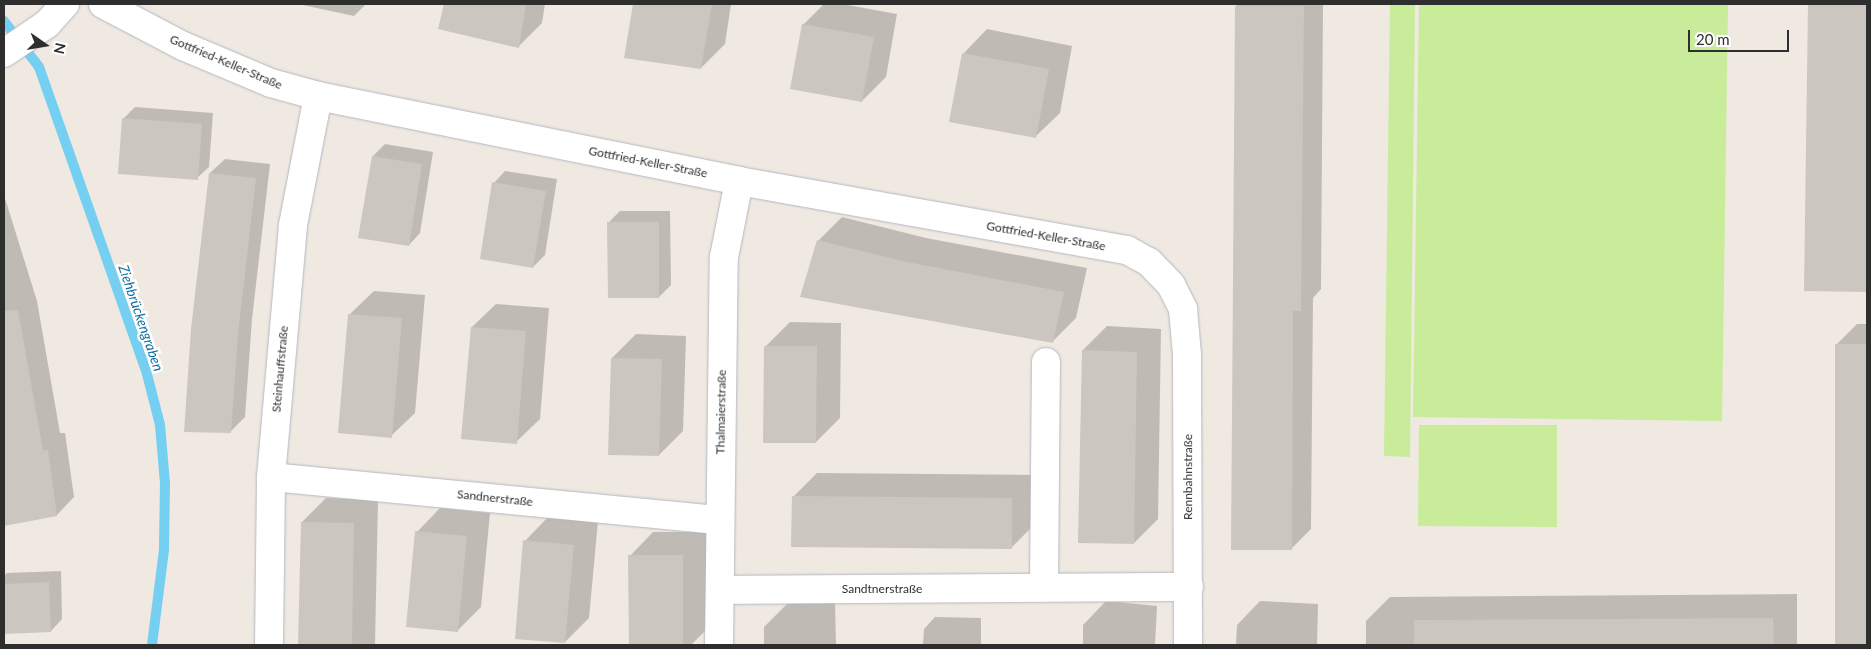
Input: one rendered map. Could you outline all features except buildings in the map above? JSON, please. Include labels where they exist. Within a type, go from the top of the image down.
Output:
[{"type":"street","points":[[6,52],[47,24],[65,4]]},
{"type":"street","name":"Gottfried-Keller-Straße","points":[[103,4],[191,50],[271,83],[318,96],[738,181],[1127,250],[1149,262],[1171,285],[1183,309]]},
{"type":"street","name":"Steinhauffstraße","points":[[269,645],[270,477],[294,225],[318,96]]},
{"type":"street","name":"Thalmaierstraße","points":[[719,645],[719,520],[724,257],[738,181]]},
{"type":"street","name":"Rennbahnstraße","points":[[1183,309],[1187,355],[1188,645]]},
{"type":"street","points":[[1044,587],[1046,362]]},
{"type":"street","name":"Sandnerstraße","points":[[270,477],[719,520]]},
{"type":"street","name":"Sandtnerstraße","points":[[720,590],[1189,587]]},
{"type":"green space","points":[[1390,4],[1415,4],[1410,457],[1384,456]]},
{"type":"green space","points":[[1419,4],[1728,4],[1722,421],[1413,417]]},
{"type":"green space","points":[[1419,425],[1557,425],[1557,527],[1418,526]]},
{"type":"waterway","name":"Ziehbrückengraben","points":[[4,21],[39,67],[147,374],[160,425],[165,483],[164,550],[152,645]]}]
